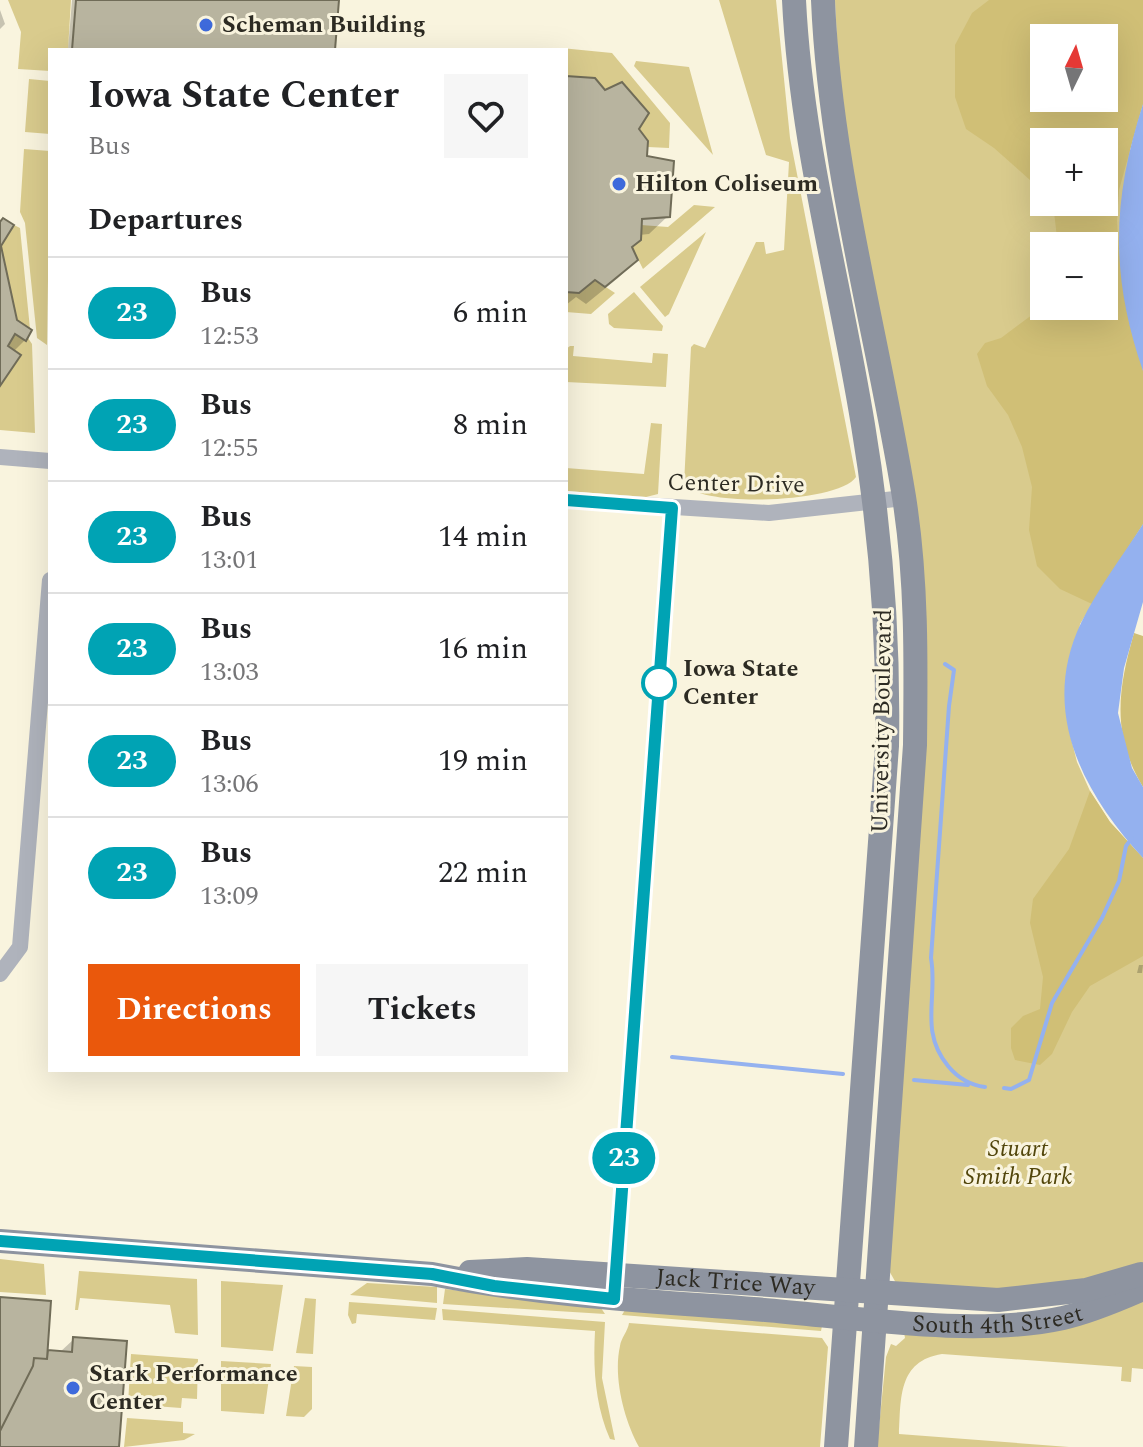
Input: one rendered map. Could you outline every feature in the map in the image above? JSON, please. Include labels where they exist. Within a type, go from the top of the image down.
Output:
[{"type":"main road","name":"University Boulevard","points":[[794,0],[806,124],[875,502],[888,643],[887,746],[836,1447]]},
{"type":"main road","name":"University Boulevard","points":[[823,0],[845,192],[904,498],[917,643],[915,745],[866,1447]]},
{"type":"main road","name":"Jack Trice Way","points":[[0,1241],[432,1274],[525,1290],[847,1304]]},
{"type":"main road","name":"South 4th Street","points":[[877,1307],[1027,1299],[1086,1290],[1143,1273]]},
{"type":"main road","name":"South 4th Street","points":[[847,1304],[991,1325],[1064,1318],[1143,1289]]},
{"type":"street","points":[[0,457],[48,461]]},
{"type":"street","name":"Center Drive","points":[[568,500],[769,513],[904,498]]},
{"type":"street","points":[[0,974],[20,947],[24,917],[48,606]]},
{"type":"green space","points":[[8,0],[71,0],[68,48],[48,48],[48,71],[18,69],[21,32]]},
{"type":"green space","points":[[719,0],[776,0],[790,138],[856,477],[844,486],[799,497],[716,497],[696,492],[684,484],[691,347],[694,344],[705,348],[756,242],[764,242],[766,254],[784,250],[789,162],[766,155]]},
{"type":"green space","name":"Stuart Smith Park","points":[[835,0],[1143,0],[1143,104],[1130,147],[1136,352],[1143,371],[1143,524],[1080,624],[1070,734],[1077,762],[1090,791],[1110,822],[1143,858],[1143,1267],[1017,1293],[896,1283],[887,1267],[924,718],[842,137]]},
{"type":"green space","points":[[568,49],[612,53],[670,123],[669,148],[648,147],[648,140],[639,129],[648,113],[622,82],[605,90],[595,78],[568,76]]},
{"type":"green space","points":[[636,61],[689,67],[713,155],[634,66]]},
{"type":"green space","points":[[29,79],[48,81],[48,134],[25,132]]},
{"type":"green space","points":[[24,149],[48,151],[47,345],[37,338],[25,223],[20,212]]},
{"type":"green space","points":[[694,205],[715,207],[643,269],[632,247],[641,225],[668,227]]},
{"type":"green space","points":[[14,225],[20,228],[30,329],[17,320],[1,246]]},
{"type":"green space","points":[[706,232],[669,314],[665,317],[640,287]]},
{"type":"green space","points":[[595,280],[615,293],[591,314],[568,312],[568,292],[579,293]]},
{"type":"green space","points":[[634,292],[663,326],[662,331],[614,328],[609,324],[608,314]]},
{"type":"green space","points":[[15,334],[26,341],[28,338],[32,344],[35,433],[0,430],[0,386],[21,355],[8,346]]},
{"type":"green space","points":[[574,346],[573,356],[652,363],[653,353],[668,354],[666,387],[568,382],[568,348]]},
{"type":"green space","points":[[651,423],[662,424],[658,494],[646,497],[568,491],[568,468],[644,474]]},
{"type":"green space","points":[[0,1259],[44,1264],[46,1295],[0,1292]]},
{"type":"green space","points":[[79,1271],[197,1279],[198,1335],[175,1333],[170,1305],[80,1298],[78,1310],[75,1310]]},
{"type":"green space","points":[[221,1281],[283,1285],[273,1351],[221,1347]]},
{"type":"green space","points":[[367,1283],[437,1287],[437,1303],[350,1295]]},
{"type":"green space","points":[[445,1289],[601,1308],[605,1314],[443,1304]]},
{"type":"green space","points":[[1143,1297],[1143,1369],[1132,1368],[1131,1382],[1121,1381],[1122,1367],[942,1354],[917,1364],[905,1383],[899,1434],[1069,1447],[877,1447],[886,1357],[891,1344],[896,1346],[905,1338],[904,1332]]},
{"type":"green space","points":[[305,1298],[316,1299],[313,1354],[296,1353]]},
{"type":"green space","points":[[349,1302],[437,1308],[435,1320],[357,1314],[356,1323],[352,1324],[348,1315]]},
{"type":"green space","points":[[442,1309],[605,1322],[602,1378],[615,1440],[610,1439],[598,1400],[595,1331],[443,1320]]},
{"type":"green space","points":[[625,1310],[822,1326],[821,1331],[622,1315]]},
{"type":"green space","points":[[629,1323],[822,1338],[828,1347],[820,1447],[639,1447],[629,1424],[619,1384],[618,1358]]},
{"type":"green space","points":[[131,1354],[198,1359],[197,1399],[182,1398],[181,1408],[128,1404]]},
{"type":"green space","points":[[221,1361],[271,1364],[264,1414],[221,1411]]},
{"type":"green space","points":[[294,1366],[312,1367],[312,1409],[304,1417],[286,1416]]},
{"type":"green space","points":[[127,1418],[183,1422],[183,1433],[195,1434],[184,1440],[124,1447]]},
{"type":"shaded area","points":[[989,0],[1143,0],[1143,104],[1119,190],[1118,206],[1118,128],[1030,128],[1030,180],[994,148],[966,129],[955,97],[955,45],[972,13]]},
{"type":"shaded area","points":[[1054,216],[1117,216],[1118,232],[1056,232]]},
{"type":"shaded area","points":[[1118,236],[1143,371],[1143,524],[1092,604],[1060,589],[1037,566],[1029,530],[1032,487],[1022,447],[1008,415],[987,386],[977,354],[985,343],[1001,338],[1030,316],[1030,320],[1118,320]]},
{"type":"shaded area","points":[[1134,633],[1143,636],[1143,787],[1126,748],[1120,711],[1124,673]]},
{"type":"shaded area","points":[[1090,791],[1110,822],[1143,858],[1143,956],[1090,986],[1072,1012],[1052,1054],[1040,1065],[1015,1060],[1011,1048],[1011,1028],[1023,1016],[1040,1009],[1043,977],[1030,923],[1033,899],[1069,849]]},
{"type":"water","points":[[1143,104],[1143,371],[1125,302],[1119,238],[1125,173]]},
{"type":"water","points":[[1143,524],[1143,602],[1124,668],[1118,713],[1132,768],[1143,787],[1143,858],[1121,833],[1086,778],[1066,719],[1065,688],[1069,656],[1081,623]]},
{"type":"building","name":"Scheman Building","points":[[76,0],[339,0],[335,48],[72,48]]},
{"type":"building","name":"Hilton Coliseum","points":[[568,76],[595,78],[605,90],[622,82],[649,113],[639,129],[648,141],[647,156],[674,161],[670,217],[642,219],[641,240],[632,247],[638,260],[605,287],[595,280],[579,293],[568,292]]},
{"type":"building","points":[[3,218],[14,225],[1,246],[17,320],[32,330],[26,341],[15,334],[8,346],[21,355],[0,386],[0,222]]},
{"type":"building","points":[[0,1297],[51,1301],[47,1359],[34,1358],[33,1366],[0,1431]]},
{"type":"building","name":"Stark Performance Center","points":[[73,1337],[127,1341],[119,1447],[0,1447],[0,1431],[33,1366],[34,1358],[47,1359],[48,1350],[72,1352]]},
{"type":"waterway","points":[[945,664],[954,670],[931,958],[932,1027],[939,1053],[948,1066],[964,1080],[985,1087]]},
{"type":"waterway","points":[[1004,1088],[1011,1089],[1029,1080],[1052,1003],[1102,918],[1119,881],[1126,846],[1132,838]]},
{"type":"waterway","points":[[672,1057],[843,1074]]},
{"type":"waterway","points":[[914,1080],[968,1085]]},
{"type":"bus line","name":"23","points":[[0,1241],[432,1274],[494,1286],[614,1299],[672,508],[568,500]]},
{"type":"place","name":"Scheman Building","points":[[206,25]]},
{"type":"place","name":"Hilton Coliseum","points":[[619,184]]},
{"type":"place","name":"Iowa State Center","points":[[659,683]]},
{"type":"place","name":"Stark Performance Center","points":[[73,1388]]}]
